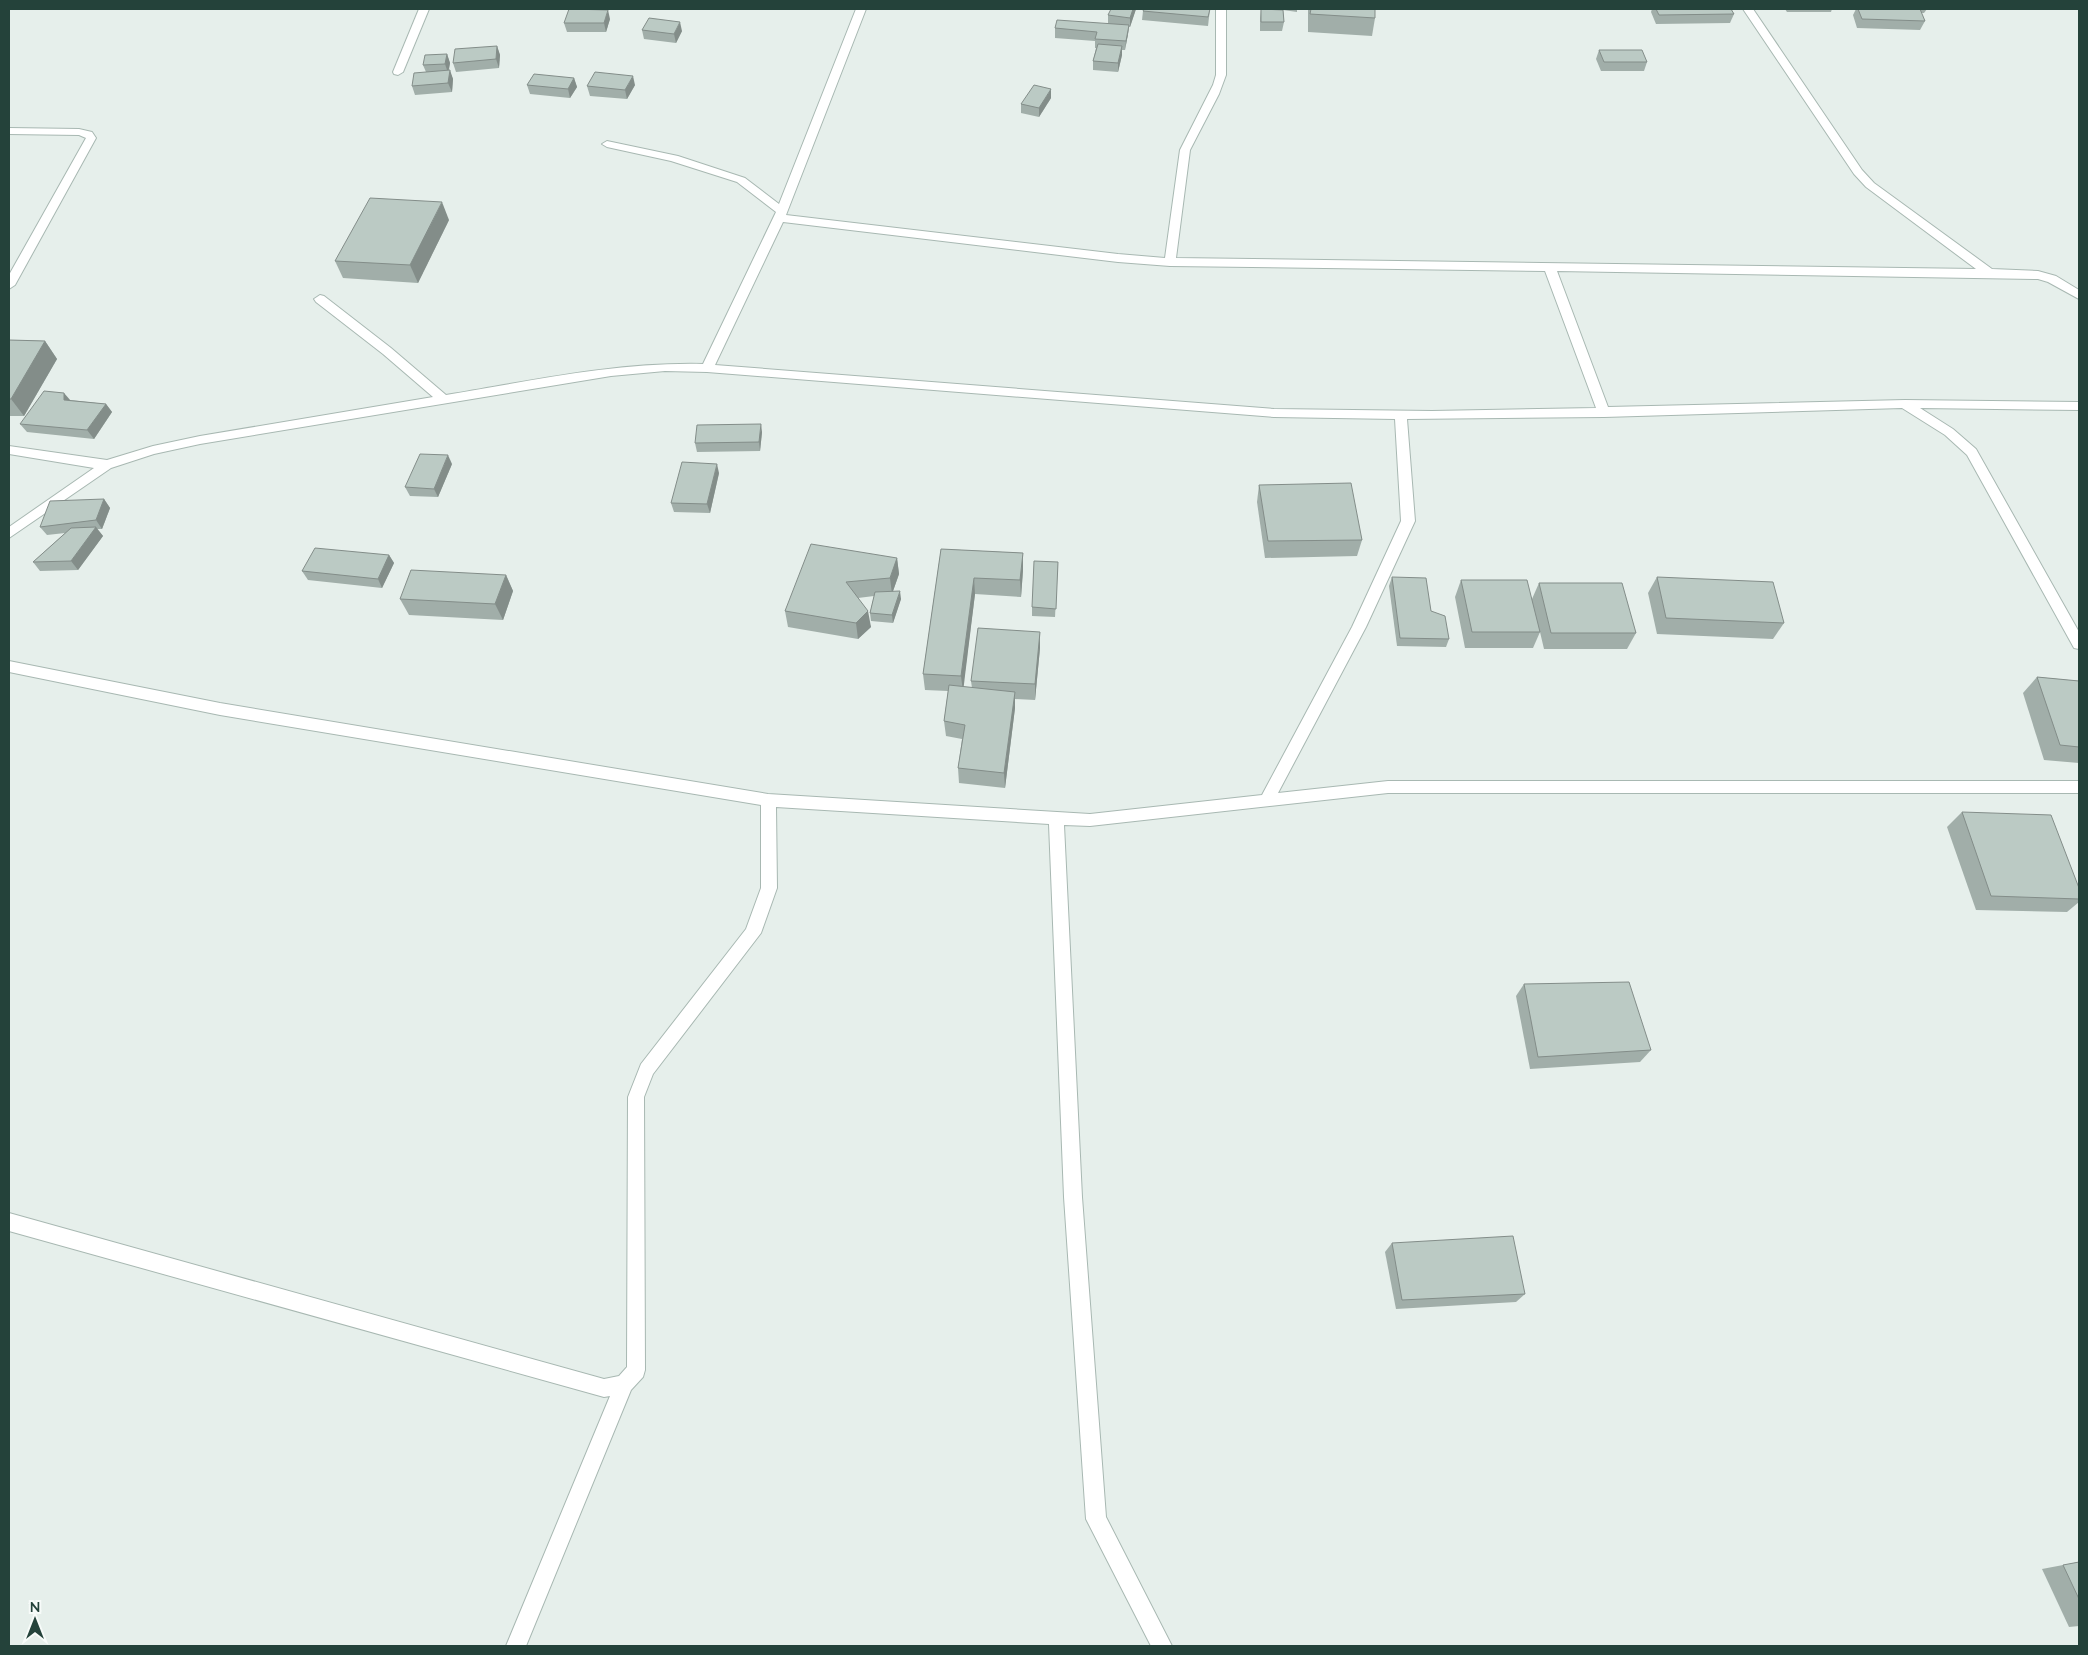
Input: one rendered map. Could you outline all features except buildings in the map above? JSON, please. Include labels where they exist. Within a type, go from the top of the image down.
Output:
[{"type":"street","points":[[398,72],[424,9]]},
{"type":"street","points":[[706,368],[780,214],[860,9]]},
{"type":"street","points":[[1170,262],[1185,150],[1190,135],[1219,86],[1221,75],[1221,9]]},
{"type":"street","points":[[1748,9],[1858,172],[1870,185],[1989,273]]},
{"type":"street","points":[[9,130],[79,132],[88,134],[91,138],[9,286]]},
{"type":"street","points":[[606,144],[674,158],[741,180],[780,214],[1118,258],[1170,262],[1989,273],[2038,275],[2052,279],[2079,294]]},
{"type":"street","points":[[1549,266],[1604,413]]},
{"type":"street","points":[[320,299],[387,351],[444,400]]},
{"type":"street","points":[[9,533],[107,465],[153,450],[200,440],[611,372],[665,367],[706,368],[1274,413],[1401,416],[1604,413],[1905,404],[2079,406]]},
{"type":"street","points":[[1905,404],[1949,432],[1972,452],[2079,644]]},
{"type":"street","points":[[1266,801],[1359,627],[1408,521],[1401,416]]},
{"type":"street","points":[[9,450],[107,465]]},
{"type":"street","points":[[9,666],[220,709],[768,800],[1056,818],[1090,820],[1388,787],[2079,788]]},
{"type":"street","points":[[516,1646],[624,1384],[636,1370],[636,1097],[647,1069],[753,933],[769,888],[768,800]]},
{"type":"street","points":[[1056,818],[1073,1198],[1096,1519],[1162,1646]]},
{"type":"street","points":[[9,1222],[604,1388],[624,1384]]}]
